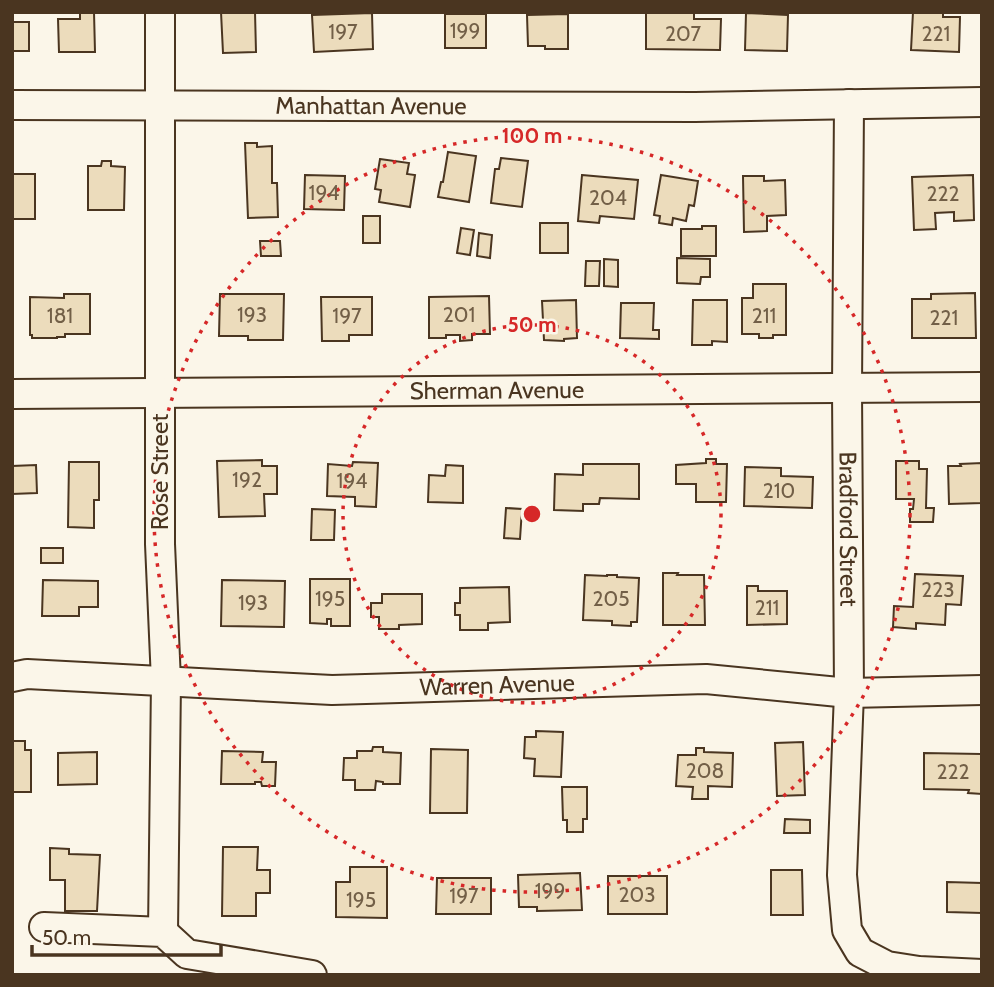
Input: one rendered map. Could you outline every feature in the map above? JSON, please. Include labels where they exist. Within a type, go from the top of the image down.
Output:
[{"type":"street","name":"Rose Street","points":[[160,12],[160,544],[166,681],[163,932]]},
{"type":"street","name":"Manhattan Avenue","points":[[12,105],[695,107],[982,102]]},
{"type":"street","name":"Bradford Street","points":[[849,104],[849,693],[842,875],[847,930],[860,952],[887,966],[919,971],[982,974]]},
{"type":"street","name":"Sherman Avenue","points":[[12,394],[982,387]]},
{"type":"street","name":"Warren Avenue","points":[[12,677],[27,674],[332,690],[705,679],[849,693],[982,690]]},
{"type":"street","points":[[44,927],[163,932],[187,954],[312,975]]},
{"type":"building","points":[[80,12],[94,12],[95,52],[59,52],[58,19],[80,19]]},
{"type":"building","points":[[221,12],[255,12],[256,52],[223,53]]},
{"type":"building","points":[[913,12],[943,12],[943,17],[960,17],[959,52],[911,50]]},
{"type":"building","points":[[372,13],[373,49],[314,52],[312,15]]},
{"type":"building","points":[[646,13],[694,13],[694,19],[721,19],[720,50],[646,49]]},
{"type":"building","points":[[746,13],[788,15],[787,51],[745,50]]},
{"type":"building","points":[[445,14],[486,14],[486,48],[445,48]]},
{"type":"building","points":[[568,14],[568,49],[528,46],[527,15]]},
{"type":"building","points":[[12,22],[29,22],[29,51],[12,51]]},
{"type":"building","points":[[245,143],[257,143],[257,147],[272,146],[272,183],[277,183],[278,217],[248,218]]},
{"type":"building","points":[[448,152],[476,156],[469,202],[438,197]]},
{"type":"building","points":[[501,158],[528,161],[522,207],[491,203],[495,169],[499,169]]},
{"type":"building","points":[[380,159],[409,163],[407,174],[415,175],[410,207],[379,202],[381,190],[375,189]]},
{"type":"building","points":[[102,161],[111,161],[111,166],[125,167],[124,210],[88,210],[88,166],[101,166]]},
{"type":"building","points":[[12,174],[35,174],[35,219],[12,219]]},
{"type":"building","points":[[305,175],[345,176],[344,210],[304,209]]},
{"type":"building","points":[[582,175],[638,180],[634,219],[600,216],[599,223],[578,221]]},
{"type":"building","points":[[661,175],[698,181],[694,206],[689,205],[686,221],[673,218],[672,225],[659,223],[660,216],[654,215]]},
{"type":"building","points":[[973,175],[974,220],[954,221],[954,212],[935,213],[936,229],[914,230],[912,177]]},
{"type":"building","points":[[743,176],[764,176],[764,181],[785,180],[786,215],[767,216],[767,231],[744,232]]},
{"type":"building","points":[[363,216],[380,216],[380,243],[363,243]]},
{"type":"building","points":[[540,223],[568,223],[568,253],[540,253]]},
{"type":"building","points":[[702,226],[716,226],[716,256],[681,256],[681,229],[702,229]]},
{"type":"building","points":[[461,228],[474,230],[470,255],[457,253]]},
{"type":"building","points":[[479,233],[492,235],[490,258],[477,256]]},
{"type":"building","points":[[260,241],[280,241],[281,256],[261,256]]},
{"type":"building","points":[[677,258],[710,259],[710,277],[701,277],[700,284],[677,283]]},
{"type":"building","points":[[604,259],[618,260],[618,287],[604,286]]},
{"type":"building","points":[[586,261],[600,261],[599,286],[585,286]]},
{"type":"building","points":[[753,284],[786,284],[786,335],[759,338],[759,334],[742,334],[742,298],[753,298]]},
{"type":"building","points":[[975,293],[976,338],[912,338],[912,299],[931,299],[931,294]]},
{"type":"building","points":[[64,294],[90,294],[90,334],[32,338],[30,297],[64,298]]},
{"type":"building","points":[[220,294],[284,294],[283,340],[248,340],[248,336],[219,336]]},
{"type":"building","points":[[489,296],[490,334],[472,334],[472,340],[460,341],[460,335],[429,338],[429,297]]},
{"type":"building","points":[[321,297],[372,297],[372,335],[349,335],[349,341],[322,341]]},
{"type":"building","points":[[576,300],[577,338],[564,341],[544,340],[542,301]]},
{"type":"building","points":[[693,300],[727,300],[727,342],[712,341],[712,345],[692,345]]},
{"type":"building","points":[[621,303],[654,303],[653,330],[659,330],[659,339],[620,338]]},
{"type":"building","points":[[706,459],[716,459],[716,464],[727,464],[726,502],[696,502],[696,484],[676,484],[676,465],[706,463]]},
{"type":"building","points":[[262,460],[262,466],[277,466],[277,494],[264,494],[265,516],[219,517],[217,461]]},
{"type":"building","points":[[896,461],[919,461],[919,469],[927,469],[926,508],[934,508],[933,522],[910,522],[910,509],[913,509],[914,499],[896,499]]},
{"type":"building","points":[[69,462],[99,462],[99,500],[94,500],[94,528],[68,527]]},
{"type":"building","points":[[353,462],[378,463],[376,507],[355,506],[355,497],[327,496],[328,464],[352,466]]},
{"type":"building","points":[[982,463],[982,503],[949,504],[948,466]]},
{"type":"building","points":[[583,464],[639,464],[639,499],[600,498],[599,504],[583,504],[583,511],[554,510],[555,474],[583,475]]},
{"type":"building","points":[[36,465],[37,493],[12,494],[12,466]]},
{"type":"building","points":[[446,465],[463,466],[463,503],[428,502],[429,475],[445,476]]},
{"type":"building","points":[[745,467],[781,468],[781,476],[813,477],[812,508],[744,506]]},
{"type":"building","points":[[506,508],[522,509],[520,539],[504,538]]},
{"type":"building","points":[[312,509],[335,510],[334,540],[311,540]]},
{"type":"building","points":[[41,548],[63,548],[63,563],[41,563]]},
{"type":"building","points":[[663,573],[704,575],[705,625],[663,625]]},
{"type":"building","points":[[915,574],[963,576],[961,605],[946,604],[945,625],[916,623],[916,629],[893,627],[894,606],[913,607]]},
{"type":"building","points":[[585,575],[639,578],[637,622],[631,622],[631,626],[612,625],[612,621],[583,620]]},
{"type":"building","points":[[310,579],[350,579],[350,626],[331,626],[331,619],[327,619],[327,624],[310,623]]},
{"type":"building","points":[[43,580],[98,581],[98,607],[79,607],[79,616],[42,616]]},
{"type":"building","points":[[222,580],[285,581],[284,627],[221,626]]},
{"type":"building","points":[[747,586],[758,586],[758,591],[787,591],[787,624],[747,625]]},
{"type":"building","points":[[509,587],[510,622],[488,623],[488,630],[460,630],[460,615],[455,615],[455,603],[460,603],[460,588]]},
{"type":"building","points":[[382,594],[422,594],[422,624],[399,625],[399,629],[379,629],[379,617],[371,617],[371,603],[382,603]]},
{"type":"building","points":[[536,731],[563,732],[561,777],[534,776],[535,759],[524,758],[525,737],[536,737]]},
{"type":"building","points":[[12,741],[25,741],[25,750],[31,750],[31,792],[12,792]]},
{"type":"building","points":[[803,742],[805,795],[777,796],[775,743]]},
{"type":"building","points":[[373,747],[383,747],[383,752],[401,753],[400,784],[383,784],[376,781],[375,790],[355,790],[355,780],[343,780],[344,758],[357,758],[357,751],[372,751]]},
{"type":"building","points":[[696,748],[704,748],[704,752],[733,753],[732,787],[708,786],[708,799],[692,799],[693,787],[676,786],[678,755],[696,755]]},
{"type":"building","points":[[981,748],[982,794],[968,793],[969,790],[924,789],[924,753],[981,754]]},
{"type":"building","points":[[431,749],[468,750],[467,813],[430,813]]},
{"type":"building","points":[[222,751],[263,752],[262,762],[276,762],[275,786],[262,786],[261,782],[221,784]]},
{"type":"building","points":[[97,752],[97,784],[58,785],[58,753]]},
{"type":"building","points":[[562,787],[587,787],[587,819],[583,819],[583,832],[567,832],[567,820],[563,820]]},
{"type":"building","points":[[785,819],[810,820],[810,833],[784,833]]},
{"type":"building","points":[[223,847],[258,847],[257,870],[270,870],[270,893],[256,893],[256,916],[222,916]]},
{"type":"building","points":[[50,848],[69,849],[69,854],[100,855],[97,911],[65,911],[65,880],[50,880]]},
{"type":"building","points":[[350,867],[387,867],[387,918],[336,917],[336,882],[350,882]]},
{"type":"building","points":[[771,870],[802,870],[803,915],[771,915]]},
{"type":"building","points":[[580,873],[582,910],[537,911],[537,907],[519,907],[518,875]]},
{"type":"building","points":[[608,876],[667,876],[667,914],[608,914]]},
{"type":"building","points":[[437,878],[491,878],[491,914],[436,914]]},
{"type":"building","points":[[947,882],[982,883],[982,913],[947,912]]}]
